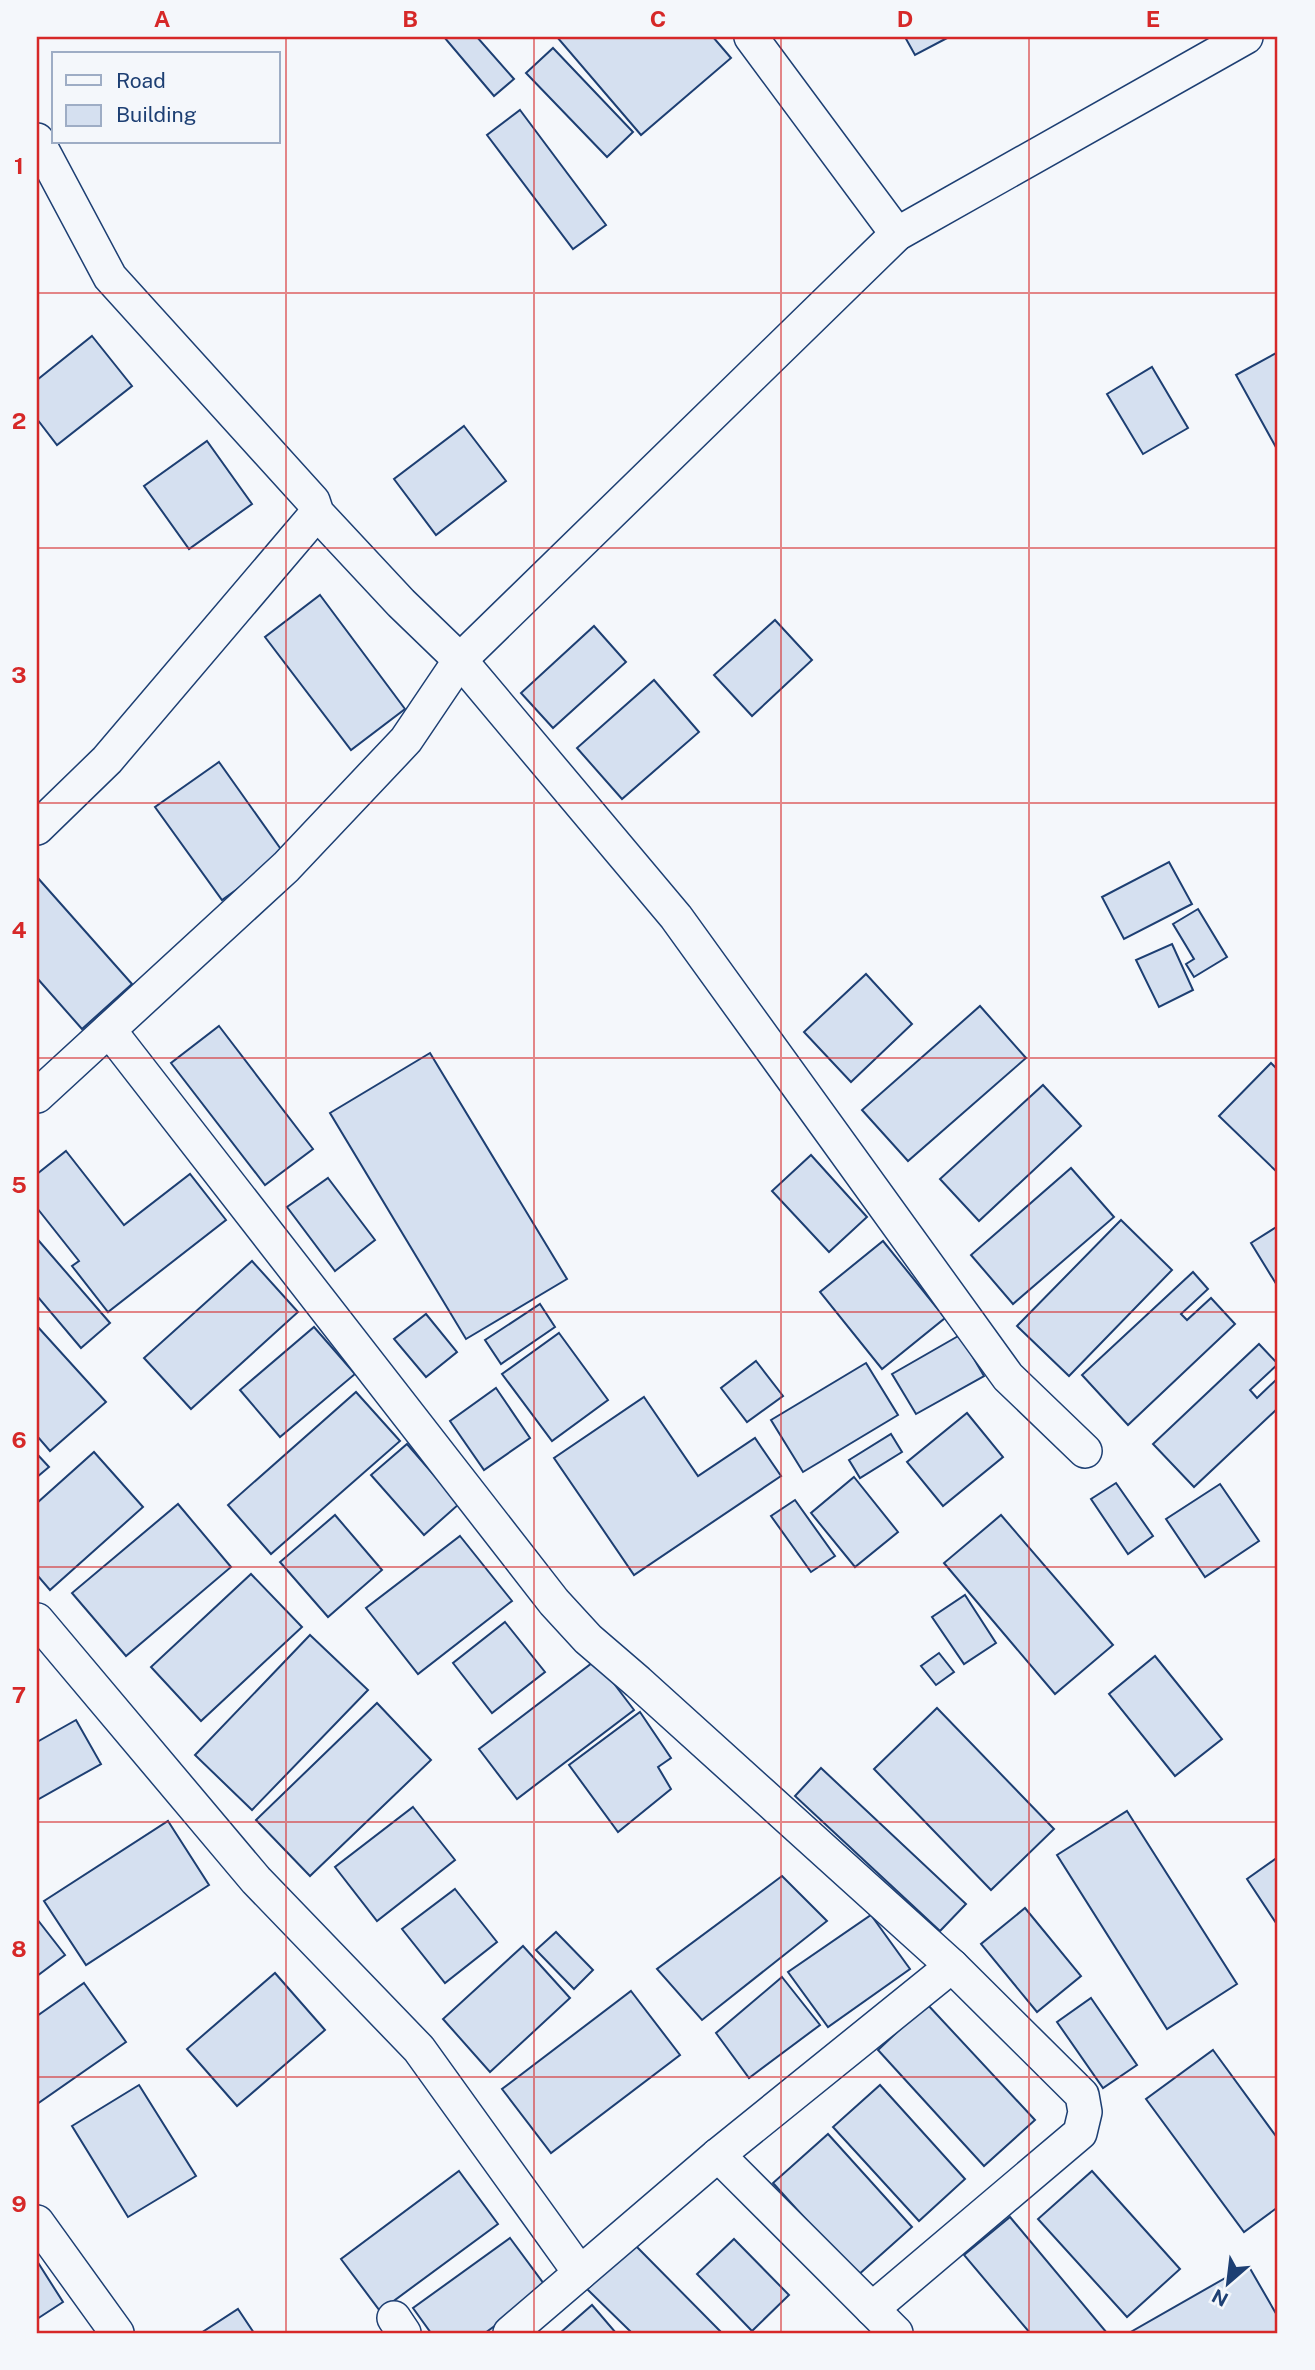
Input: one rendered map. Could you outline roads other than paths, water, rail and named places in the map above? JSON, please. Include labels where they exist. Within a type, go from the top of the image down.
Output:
[{"type":"street","points":[[751,37],[897,234]]},
{"type":"street","points":[[37,1096],[286,867],[406,740],[460,660],[897,234],[1246,37]]},
{"type":"street","points":[[37,140],[110,277],[313,501],[317,513],[401,603],[460,660],[676,917],[1008,1377],[1085,1451]]},
{"type":"street","points":[[37,828],[107,760],[317,513]]},
{"type":"street","points":[[108,1030],[554,1602],[588,1639],[952,1966],[1082,2095],[1085,2112],[1080,2133],[872,2309]]},
{"type":"street","points":[[37,1620],[257,1880],[419,2049],[580,2273]]},
{"type":"street","points":[[510,2333],[718,2155],[952,1966]]},
{"type":"street","points":[[718,2155],[896,2333]]},
{"type":"street","points":[[37,2222],[117,2333]]}]
